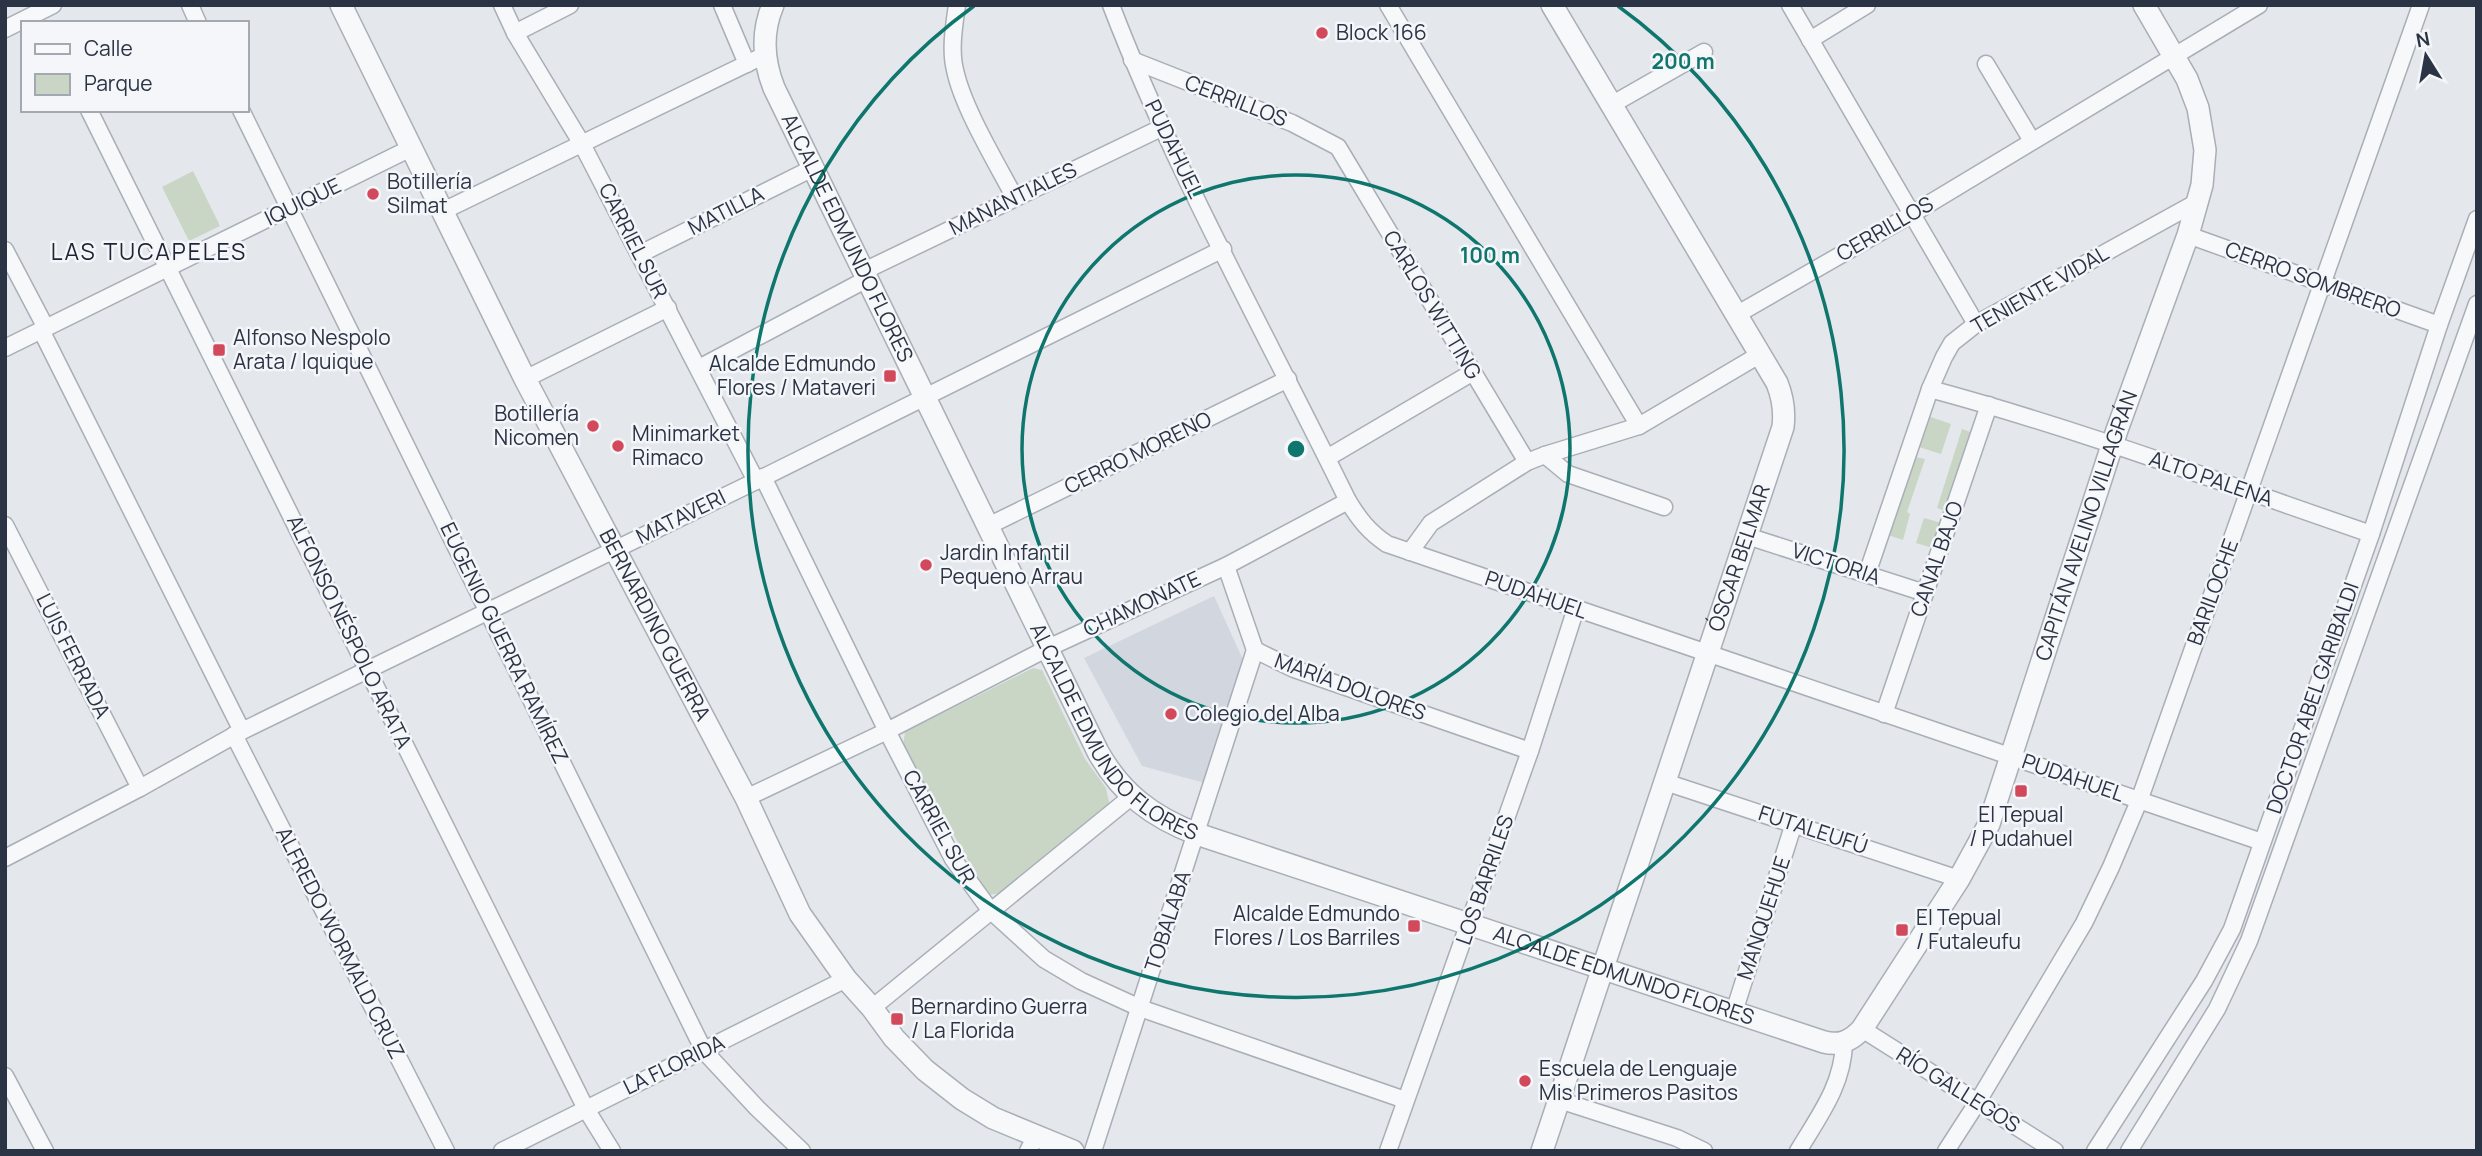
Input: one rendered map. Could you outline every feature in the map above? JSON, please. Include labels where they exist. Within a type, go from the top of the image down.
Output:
[{"type":"street","points":[[190,5],[197,21]]},
{"type":"street","name":"BERNARDINO GUERRA","points":[[341,5],[525,379],[746,797],[800,914],[846,979],[894,1038],[925,1070],[962,1099],[1032,1144],[1073,1151]]},
{"type":"street","name":"CARRIEL SUR","points":[[502,5],[515,33],[582,144],[759,479],[953,859],[990,910],[1044,959],[1081,981],[1140,1008],[1405,1100]]},
{"type":"street","points":[[515,33],[570,5]]},
{"type":"street","points":[[443,211],[756,60],[722,5]]},
{"type":"street","name":"ALCALDE EDMUNDO FLORES","points":[[773,5],[756,60],[774,88],[1107,768],[1131,797],[1164,820],[1197,834],[1824,1042],[1844,1043]]},
{"type":"street","points":[[957,5],[955,71],[965,100],[1015,198]]},
{"type":"street","name":"PUDAHUEL","points":[[1111,5],[1132,60],[1163,127],[1287,379],[1348,501],[1362,524],[1373,534],[1387,544],[1410,552],[2262,842]]},
{"type":"street","points":[[1388,5],[1639,426]]},
{"type":"street","name":"ÓSCAR BELMAR","points":[[1542,1151],[1785,415],[1781,393],[1552,5]]},
{"type":"street","points":[[1790,5],[1976,324]]},
{"type":"street","points":[[1810,40],[1867,5]]},
{"type":"street","name":"CAPITÁN AVELINO VILLAGRÁN","points":[[1844,1043],[1862,1029],[1959,879],[1986,831],[2112,444],[2199,201],[2204,160],[2201,120],[2193,92],[2144,5]]},
{"type":"street","name":"CERRILLOS","points":[[1736,315],[1912,214],[2259,5]]},
{"type":"street","name":"BARILOCHE","points":[[1946,1151],[2084,923],[2139,801],[2421,5]]},
{"type":"street","points":[[22,21],[44,11]]},
{"type":"street","points":[[5,29],[21,22]]},
{"type":"street","points":[[1611,105],[1704,52]]},
{"type":"street","name":"CERRILLOS","points":[[1132,60],[1292,122],[1338,147]]},
{"type":"street","points":[[1986,64],[2032,141]]},
{"type":"street","name":"ALFONSO NÉSPOLO ARATA","points":[[90,112],[586,1109],[612,1151]]},
{"type":"street","name":"EUGENIO GUERRA RAMÍREZ","points":[[242,112],[704,1051],[802,1151]]},
{"type":"street","name":"MANANTIALES","points":[[698,368],[866,275],[1015,198],[1163,127]]},
{"type":"street","name":"CARLOS WITTING","points":[[1338,147],[1527,462]]},
{"type":"street","name":"IQUIQUE","points":[[5,348],[411,148]]},
{"type":"street","name":"MATILLA","points":[[640,254],[813,167]]},
{"type":"street","name":"TENIENTE VIDAL","points":[[1867,574],[1930,389],[1952,343],[1976,324],[2199,201]]},
{"type":"street","name":"DOCTOR ABEL GARIBALDI","points":[[2095,1151],[2218,956],[2245,896],[2477,219]]},
{"type":"street","name":"CERRO SOMBRERO","points":[[2188,235],[2439,325]]},
{"type":"street","name":"MATAVERI","points":[[5,858],[140,788],[238,733],[1223,249]]},
{"type":"street","name":"ALFREDO WORMALD CRUZ","points":[[5,250],[238,733],[446,1151]]},
{"type":"street","name":"DOCTOR ABEL GARIBALDI","points":[[2129,1151],[2217,1009],[2249,941],[2477,304]]},
{"type":"street","points":[[525,379],[668,308]]},
{"type":"street","points":[[1410,552],[1431,523],[1527,462],[1639,426],[1759,355]]},
{"type":"street","points":[[1327,458],[1472,372]]},
{"type":"street","name":"CERRO MORENO","points":[[988,526],[1287,379]]},
{"type":"street","name":"ALTO PALENA","points":[[1930,389],[2112,444],[2371,534]]},
{"type":"street","name":"CANAL BAJO","points":[[1884,714],[1989,405]]},
{"type":"street","points":[[1545,455],[1568,474],[1664,508]]},
{"type":"street","name":"CHAMONATE","points":[[746,797],[887,731],[1048,648],[1226,566],[1348,501]]},
{"type":"street","name":"LUIS FERRADA","points":[[5,525],[140,788]]},
{"type":"street","name":"VICTORIA","points":[[1747,536],[1925,593]]},
{"type":"street","name":"MARÍA DOLORES","points":[[1226,566],[1255,650],[1294,669],[1530,751]]},
{"type":"street","name":"LOS BARRILES","points":[[1388,1151],[1530,751],[1576,608]]},
{"type":"street","name":"TOBALABA","points":[[1093,1151],[1255,650]]},
{"type":"street","name":"FUTALEUFÚ","points":[[1665,782],[1959,879]]},
{"type":"street","points":[[872,1008],[1131,797]]},
{"type":"street","name":"MANQUEHUE","points":[[1734,1012],[1794,823]]},
{"type":"street","name":"LA FLORIDA","points":[[502,1151],[846,979]]},
{"type":"street","name":"RÍO GALLEGOS","points":[[1862,1029],[2055,1151]]},
{"type":"street","points":[[1798,1151],[1834,1093],[1844,1058],[1844,1043]]},
{"type":"street","points":[[5,1076],[46,1151]]},
{"type":"street","points":[[1559,1100],[1674,1144],[1704,1151]]},
{"type":"shaded area","name":"Colegio del Alba","points":[[1214,596],[1244,662],[1205,783],[1142,766],[1084,658]]},
{"type":"green space","points":[[193,171],[220,226],[189,241],[162,187]]},
{"type":"green space","points":[[1925,415],[1951,424],[1941,454],[1919,447],[1926,427],[1922,425]]},
{"type":"green space","points":[[1962,429],[1973,433],[1948,512],[1937,508]]},
{"type":"green space","points":[[1915,457],[1925,459],[1907,512],[1910,514],[1903,540],[1888,535]]},
{"type":"green space","points":[[1924,518],[1945,524],[1936,549],[1916,543]]},
{"type":"green space","points":[[1033,668],[1042,670],[1085,759],[1106,788],[1110,807],[1002,893],[988,895],[903,746],[905,732]]},
{"type":"place","name":"Block 166","points":[[1322,33]]},
{"type":"place","name":"Botillería Silmat","points":[[373,194]]},
{"type":"place","name":"Alfonso Nespolo Arata / Iquique","points":[[219,350]]},
{"type":"place","name":"Alcalde Edmundo Flores / Mataveri","points":[[890,376]]},
{"type":"place","name":"Botillería Nicomen","points":[[593,426]]},
{"type":"place","name":"Minimarket Rimaco","points":[[618,446]]},
{"type":"place","name":"Jardin Infantil Pequeno Arrau","points":[[926,565]]},
{"type":"place","name":"Colegio del Alba","points":[[1171,714]]},
{"type":"place","name":"El Tepual / Pudahuel","points":[[2021,791]]},
{"type":"place","name":"Alcalde Edmundo Flores / Los Barriles","points":[[1414,926]]},
{"type":"place","name":"El Tepual / Futaleufu","points":[[1902,930]]},
{"type":"place","name":"Bernardino Guerra / La Florida","points":[[897,1019]]},
{"type":"place","name":"Escuela de Lenguaje Mis Primeros Pasitos","points":[[1525,1081]]},
{"type":"district","name":"LAS TUCAPELES","points":[[149,252]]}]
